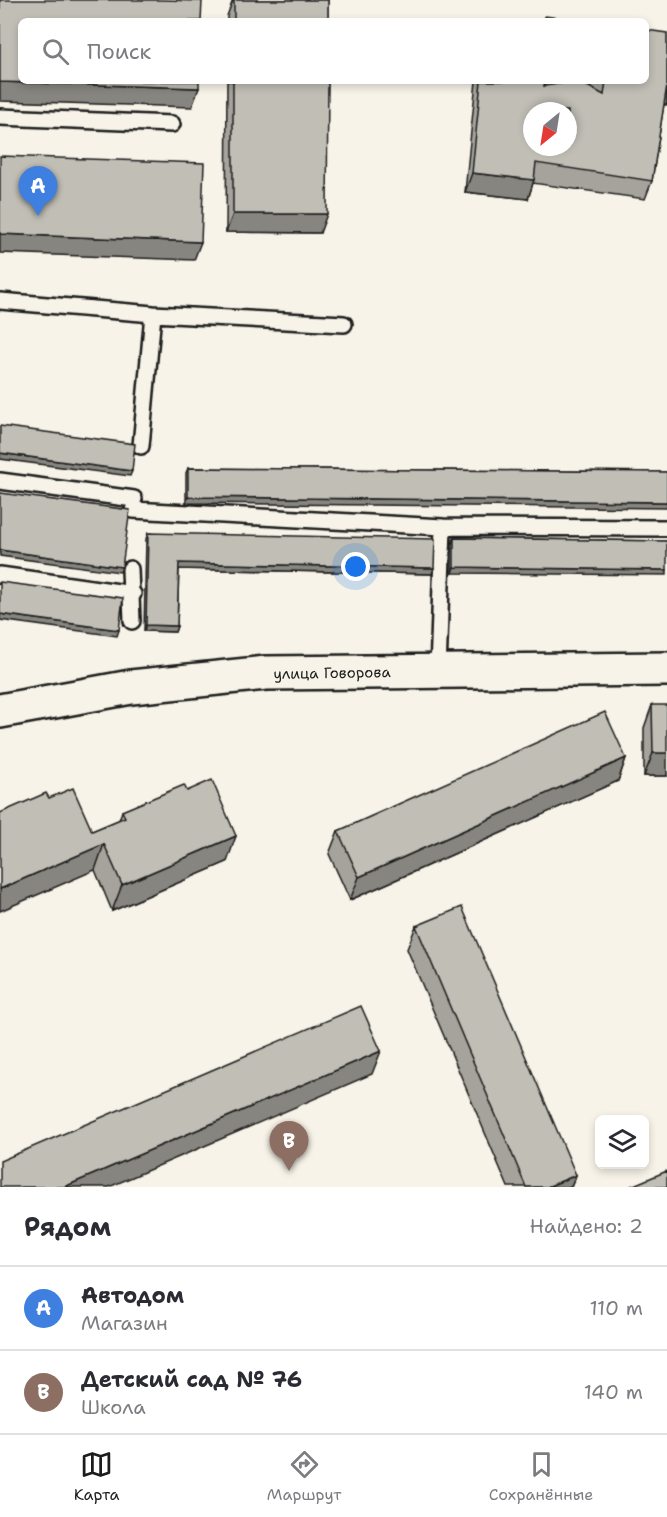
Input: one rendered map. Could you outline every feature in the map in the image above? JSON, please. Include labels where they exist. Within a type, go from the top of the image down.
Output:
[{"type":"street","name":"улица Говорова","points":[[0,711],[131,687],[266,674],[667,669]]},
{"type":"lane","points":[[0,117],[172,124]]},
{"type":"lane","points":[[0,301],[153,314],[344,324]]},
{"type":"lane","points":[[141,446],[153,314]]},
{"type":"lane","points":[[0,481],[134,505],[443,527],[667,528]]},
{"type":"lane","points":[[438,671],[443,527]]},
{"type":"lane","points":[[130,569],[133,594],[132,621]]},
{"type":"lane","points":[[0,575],[133,594]]},
{"type":"building","points":[[0,0],[202,1],[201,18],[18,18],[18,83],[0,82]]},
{"type":"building","points":[[234,0],[328,0],[328,18],[234,18]]},
{"type":"building","points":[[649,30],[667,33],[667,85],[652,181],[536,163],[534,180],[472,173],[481,84],[544,84],[544,86],[584,84],[604,95],[606,84],[649,84]]},
{"type":"building","points":[[66,84],[199,84],[199,88]]},
{"type":"building","points":[[233,84],[328,84],[327,214],[233,214]]},
{"type":"building","points":[[0,156],[204,163],[201,242],[0,234]]},
{"type":"building","points":[[0,426],[135,444],[132,471],[0,453]]},
{"type":"building","points":[[188,468],[667,472],[667,502],[188,497]]},
{"type":"building","points":[[0,493],[130,510],[122,567],[0,550]]},
{"type":"building","points":[[148,533],[435,539],[434,568],[179,563],[177,626],[146,625]]},
{"type":"building","points":[[454,538],[667,541],[667,570],[454,567]]},
{"type":"building","points":[[0,582],[123,598],[119,630],[0,614]]},
{"type":"building","points":[[652,705],[667,705],[667,753],[653,753]]},
{"type":"building","points":[[605,712],[626,758],[359,877],[338,831]]},
{"type":"building","points":[[212,780],[236,836],[122,885],[104,844],[0,889],[0,813],[46,793],[49,798],[73,788],[92,831],[125,817],[122,811],[184,785],[187,791]]},
{"type":"building","points":[[462,907],[576,1175],[547,1187],[526,1187],[416,926]]},
{"type":"building","points":[[361,1006],[381,1051],[64,1187],[0,1187],[0,1161]]},
{"type":"building","points":[[667,1171],[667,1187],[629,1187]]},
{"type":"place","name":"Автодом","points":[[38,216]]},
{"type":"place","name":"Детский сад № 76","points":[[289,1171]]}]
